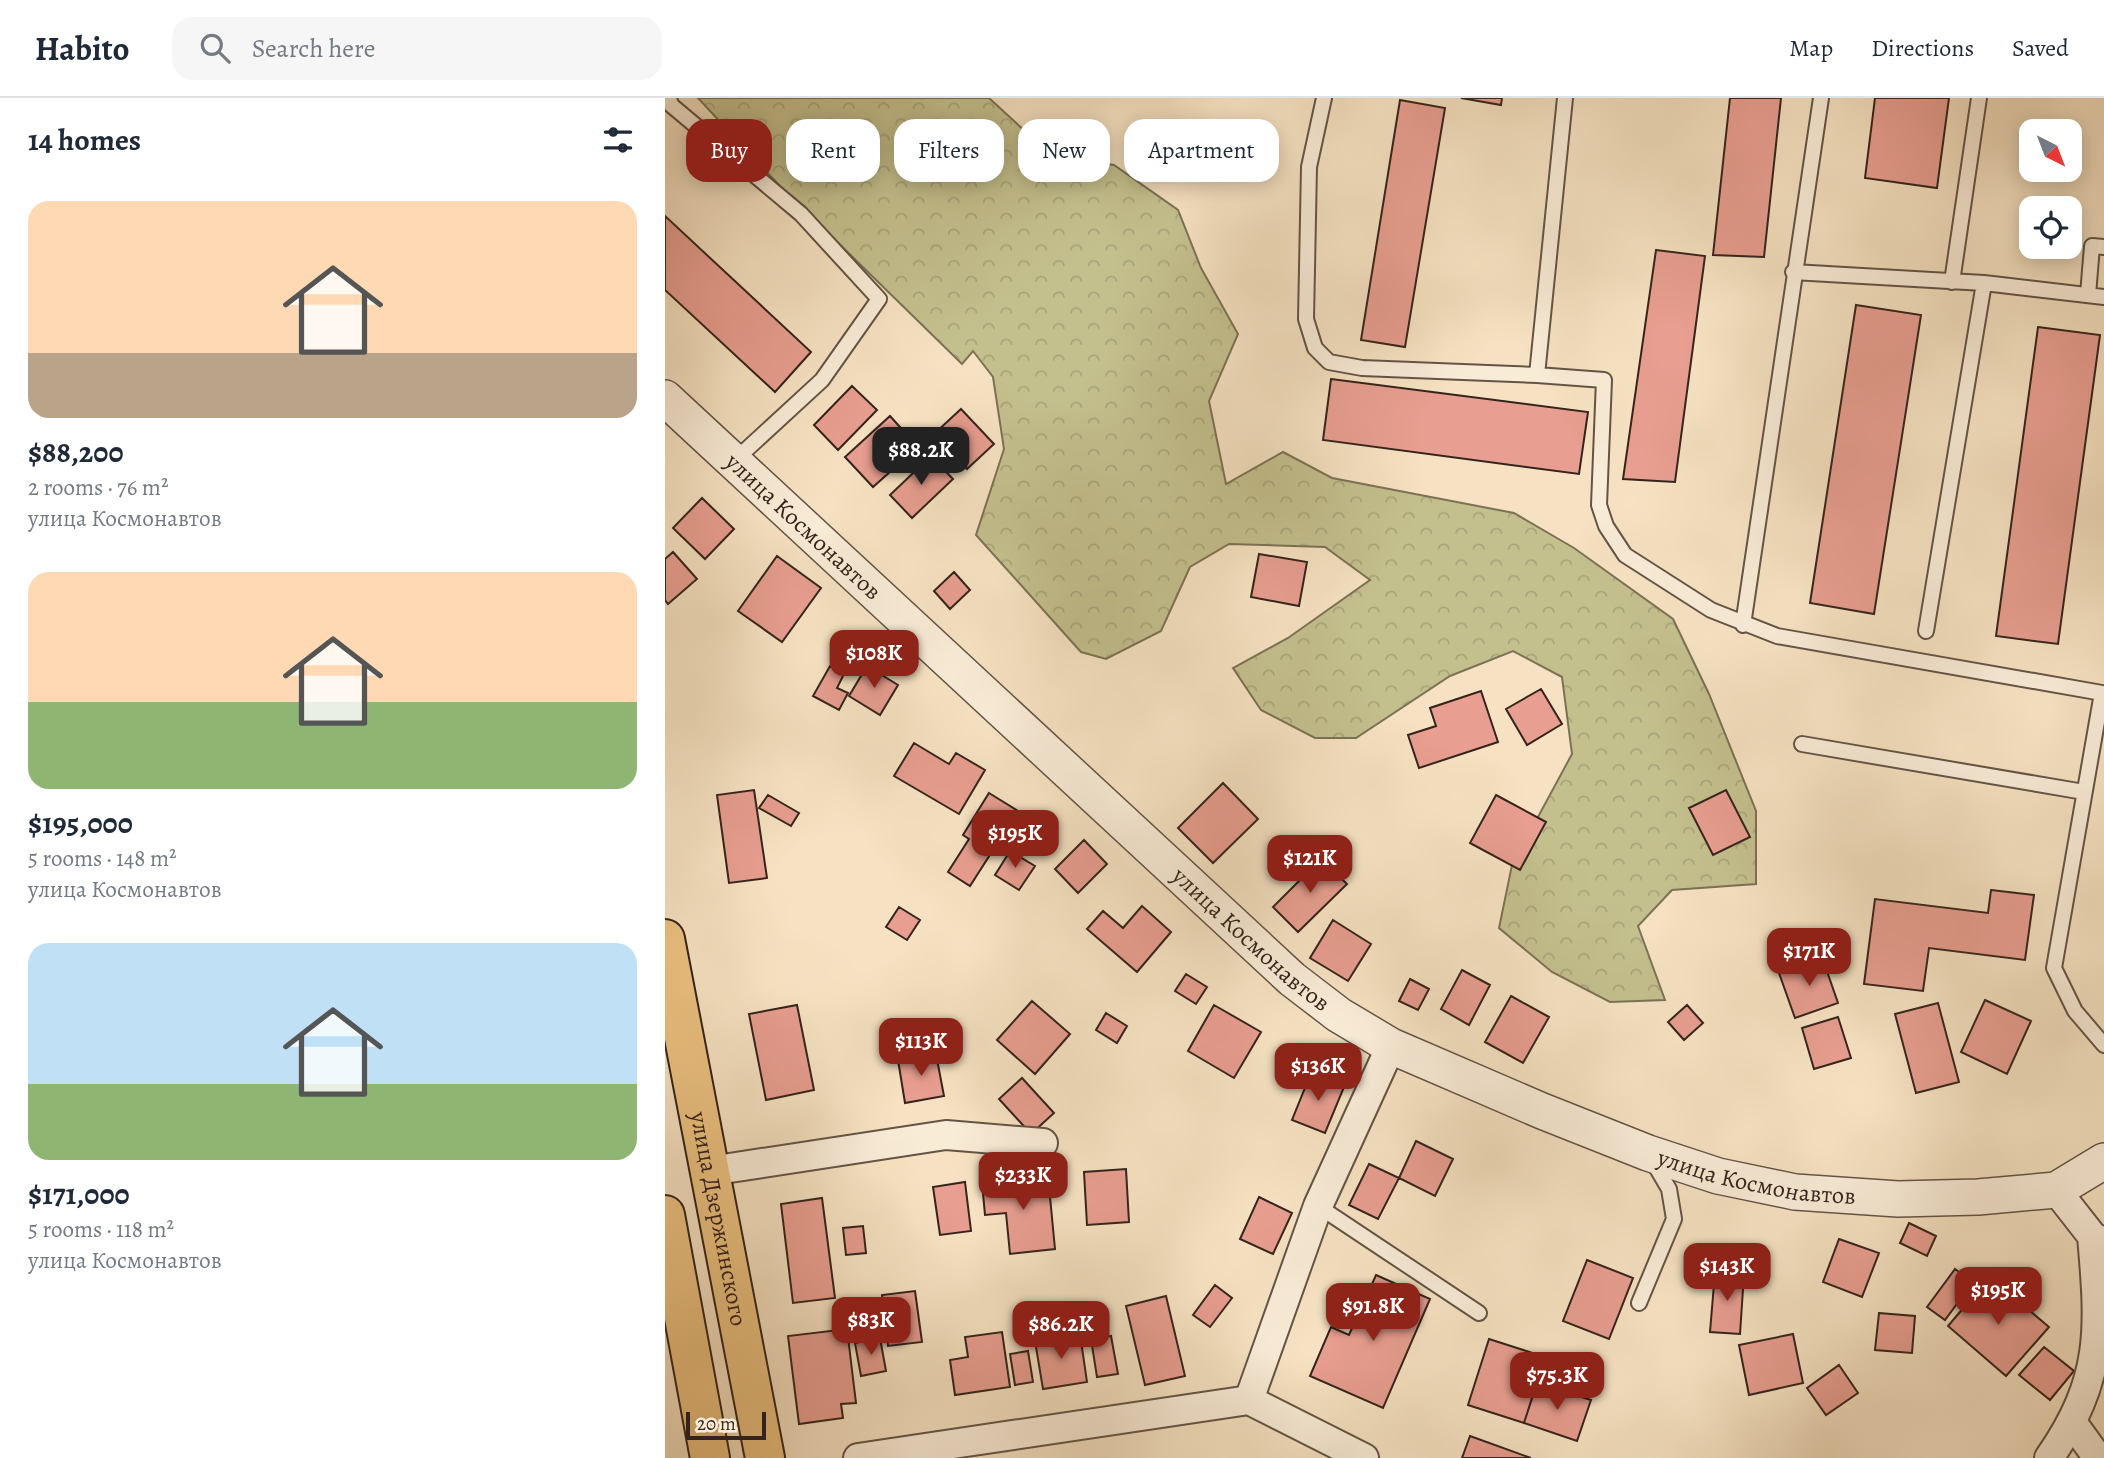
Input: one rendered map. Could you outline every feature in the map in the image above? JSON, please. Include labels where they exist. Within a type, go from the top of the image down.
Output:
[{"type":"highway","name":"улица Дзержинского","points":[[665,939],[765,1458]]},
{"type":"highway","points":[[665,1215],[710,1458]]},
{"type":"street","name":"улица Космонавтов","points":[[665,398],[1292,979],[1339,1015],[1391,1046],[1648,1153],[1718,1176],[1795,1192],[1898,1199],[2056,1190],[2104,1161]]},
{"type":"street","points":[[1249,1400],[1318,1206],[1391,1046]]},
{"type":"street","points":[[710,1171],[946,1135],[1043,1143]]},
{"type":"street","points":[[2049,1458],[2074,1425],[2091,1376],[2100,1331],[2098,1240],[2056,1190]]},
{"type":"street","points":[[858,1458],[1249,1400],[1364,1458]]},
{"type":"street","points":[[2074,1425],[2098,1458]]},
{"type":"lane","points":[[669,98],[671,104],[801,214],[879,299],[822,380],[734,461]]},
{"type":"lane","points":[[1324,98],[1309,167],[1306,319],[1315,348],[1329,362],[1362,368],[1604,380],[1599,505],[1606,526],[1625,555],[1711,610],[1743,625],[1777,636],[2102,694],[2054,968],[2075,1011],[2104,1045]]},
{"type":"lane","points":[[1537,375],[1565,98]]},
{"type":"lane","points":[[1743,625],[1793,272],[1821,98]]},
{"type":"lane","points":[[1952,282],[1979,98]]},
{"type":"lane","points":[[2088,295],[2092,246],[2104,247]]},
{"type":"lane","points":[[1793,272],[1984,283],[2104,297]]},
{"type":"lane","points":[[1926,631],[1984,283]]},
{"type":"lane","points":[[1802,744],[2084,792]]},
{"type":"lane","points":[[1639,1303],[1674,1219],[1669,1189],[1648,1153]]},
{"type":"lane","points":[[1318,1206],[1479,1313]]},
{"type":"green space","points":[[698,98],[989,98],[1018,125],[1018,182],[1110,182],[1110,164],[1114,165],[1124,172],[1124,182],[1138,182],[1178,210],[1201,268],[1238,334],[1209,401],[1226,484],[1283,452],[1332,478],[1514,513],[1574,548],[1673,619],[1709,694],[1756,811],[1756,884],[1672,890],[1638,926],[1665,1000],[1610,1002],[1552,972],[1499,928],[1512,865],[1572,754],[1562,677],[1513,651],[1450,676],[1356,738],[1315,738],[1261,710],[1233,668],[1288,638],[1370,580],[1325,547],[1229,544],[1190,567],[1161,631],[1106,659],[1081,652],[976,535],[1004,449],[993,377],[973,351],[962,364],[772,178],[772,119],[718,119]]},
{"type":"building","points":[[1461,98],[1502,98],[1501,105]]},
{"type":"building","points":[[1730,98],[1781,98],[1764,257],[1713,255]]},
{"type":"building","points":[[1875,98],[1949,98],[1937,188],[1865,178]]},
{"type":"building","points":[[1400,100],[1445,108],[1405,347],[1361,340]]},
{"type":"building","points":[[665,216],[811,352],[775,392],[665,290]]},
{"type":"building","points":[[1656,250],[1705,256],[1675,482],[1623,479]]},
{"type":"building","points":[[1856,305],[1921,315],[1874,614],[1810,603]]},
{"type":"building","points":[[2038,327],[2100,335],[2058,644],[1996,636]]},
{"type":"building","points":[[1331,379],[1588,412],[1579,474],[1323,440]]},
{"type":"building","points":[[852,386],[877,410],[838,450],[814,425]]},
{"type":"building","points":[[961,409],[994,444],[967,469],[934,434]]},
{"type":"building","points":[[890,416],[918,447],[873,487],[845,457]]},
{"type":"building","points":[[931,456],[953,479],[912,518],[890,495]]},
{"type":"building","points":[[702,498],[734,529],[705,559],[673,528]]},
{"type":"building","points":[[673,552],[697,579],[668,604],[665,600],[665,559]]},
{"type":"building","points":[[1259,554],[1307,562],[1299,606],[1251,597]]},
{"type":"building","points":[[777,556],[821,588],[782,642],[738,611]]},
{"type":"building","points":[[954,572],[970,590],[950,609],[934,591]]},
{"type":"building","points":[[830,666],[844,674],[837,688],[848,693],[839,710],[813,696]]},
{"type":"building","points":[[867,666],[898,685],[880,715],[849,696]]},
{"type":"building","points":[[1541,689],[1562,724],[1527,745],[1506,709]]},
{"type":"building","points":[[1481,691],[1498,742],[1419,768],[1408,735],[1436,726],[1430,708]]},
{"type":"building","points":[[914,743],[949,764],[956,753],[985,770],[959,814],[894,776]]},
{"type":"building","points":[[1223,783],[1258,819],[1213,863],[1178,828]]},
{"type":"building","points":[[754,790],[767,878],[729,883],[717,795]]},
{"type":"building","points":[[1726,790],[1750,837],[1713,855],[1689,808]]},
{"type":"building","points":[[989,793],[1018,811],[970,886],[948,872],[969,839],[963,835]]},
{"type":"building","points":[[768,795],[799,813],[791,826],[759,808]]},
{"type":"building","points":[[1496,795],[1546,822],[1520,870],[1470,843]]},
{"type":"building","points":[[1084,840],[1107,864],[1078,893],[1055,869]]},
{"type":"building","points":[[1010,851],[1035,866],[1019,890],[995,875]]},
{"type":"building","points":[[1321,859],[1347,884],[1298,932],[1273,907]]},
{"type":"building","points":[[1991,890],[2034,895],[2025,960],[1929,948],[1923,991],[1864,984],[1875,899],[1988,913]]},
{"type":"building","points":[[1142,906],[1171,932],[1137,972],[1087,929],[1103,911],[1123,928]]},
{"type":"building","points":[[899,907],[920,920],[907,940],[886,927]]},
{"type":"building","points":[[1333,920],[1371,944],[1348,981],[1310,958]]},
{"type":"building","points":[[1822,957],[1838,1003],[1795,1018],[1779,973]]},
{"type":"building","points":[[1462,970],[1490,985],[1469,1025],[1441,1009]]},
{"type":"building","points":[[1186,974],[1207,987],[1196,1004],[1175,991]]},
{"type":"building","points":[[1410,979],[1429,989],[1418,1010],[1399,1001]]},
{"type":"building","points":[[1511,996],[1549,1017],[1523,1063],[1485,1042]]},
{"type":"building","points":[[1985,1000],[2031,1021],[2007,1074],[1961,1052]]},
{"type":"building","points":[[1032,1001],[1070,1034],[1035,1074],[997,1040]]},
{"type":"building","points":[[1938,1003],[1959,1082],[1916,1093],[1895,1014]]},
{"type":"building","points":[[797,1005],[814,1090],[766,1100],[749,1014]]},
{"type":"building","points":[[1214,1005],[1261,1032],[1234,1078],[1188,1051]]},
{"type":"building","points":[[1687,1005],[1703,1023],[1684,1040],[1668,1022]]},
{"type":"building","points":[[1106,1013],[1127,1026],[1117,1043],[1096,1030]]},
{"type":"building","points":[[1838,1017],[1851,1058],[1814,1069],[1802,1028]]},
{"type":"building","points":[[936,1054],[944,1096],[905,1103],[898,1060]]},
{"type":"building","points":[[1311,1073],[1344,1087],[1325,1133],[1292,1120]]},
{"type":"building","points":[[1022,1078],[1054,1113],[1031,1134],[999,1099]]},
{"type":"building","points":[[1416,1141],[1453,1159],[1435,1196],[1399,1178]]},
{"type":"building","points":[[1369,1164],[1399,1178],[1378,1219],[1349,1205]]},
{"type":"building","points":[[1126,1169],[1129,1222],[1087,1225],[1084,1172]]},
{"type":"building","points":[[1048,1176],[1055,1249],[1010,1254],[1006,1213],[985,1215],[982,1182]]},
{"type":"building","points":[[965,1182],[971,1231],[940,1235],[933,1187]]},
{"type":"building","points":[[1259,1197],[1292,1213],[1273,1254],[1240,1239]]},
{"type":"building","points":[[822,1198],[835,1298],[793,1303],[781,1204]]},
{"type":"building","points":[[1909,1223],[1936,1236],[1927,1256],[1900,1243]]},
{"type":"building","points":[[863,1226],[866,1253],[846,1255],[843,1228]]},
{"type":"building","points":[[1839,1239],[1879,1253],[1862,1297],[1823,1282]]},
{"type":"building","points":[[1587,1260],[1633,1278],[1609,1339],[1563,1321]]},
{"type":"building","points":[[1955,1269],[1973,1282],[1945,1320],[1927,1307]]},
{"type":"building","points":[[1715,1272],[1744,1274],[1740,1334],[1710,1332]]},
{"type":"building","points":[[1376,1275],[1430,1299],[1383,1408],[1310,1376],[1331,1327],[1349,1335]]},
{"type":"building","points":[[1990,1277],[2049,1327],[2006,1376],[1948,1326]]},
{"type":"building","points":[[1215,1285],[1232,1298],[1210,1327],[1193,1315]]},
{"type":"building","points":[[915,1291],[922,1342],[888,1346],[882,1295]]},
{"type":"building","points":[[1166,1296],[1185,1376],[1145,1385],[1126,1306]]},
{"type":"building","points":[[1879,1313],[1915,1316],[1912,1353],[1875,1350]]},
{"type":"building","points":[[847,1329],[856,1403],[841,1404],[843,1418],[799,1424],[788,1336]]},
{"type":"building","points":[[1002,1332],[1010,1387],[955,1395],[950,1360],[968,1357],[965,1337]]},
{"type":"building","points":[[1080,1334],[1087,1382],[1043,1389],[1035,1341]]},
{"type":"building","points":[[1793,1334],[1803,1383],[1749,1395],[1739,1345]]},
{"type":"building","points":[[1111,1336],[1118,1374],[1097,1377],[1091,1339]]},
{"type":"building","points":[[880,1338],[886,1371],[861,1376],[855,1343]]},
{"type":"building","points":[[1489,1339],[1545,1357],[1524,1423],[1468,1405]]},
{"type":"building","points":[[2044,1347],[2074,1371],[2050,1400],[2019,1375]]},
{"type":"building","points":[[1028,1351],[1033,1382],[1015,1385],[1010,1354]]},
{"type":"building","points":[[1839,1365],[1858,1393],[1826,1415],[1807,1388]]},
{"type":"building","points":[[1537,1383],[1591,1400],[1577,1441],[1524,1423]]},
{"type":"building","points":[[1470,1436],[1531,1458],[1462,1458]]}]
